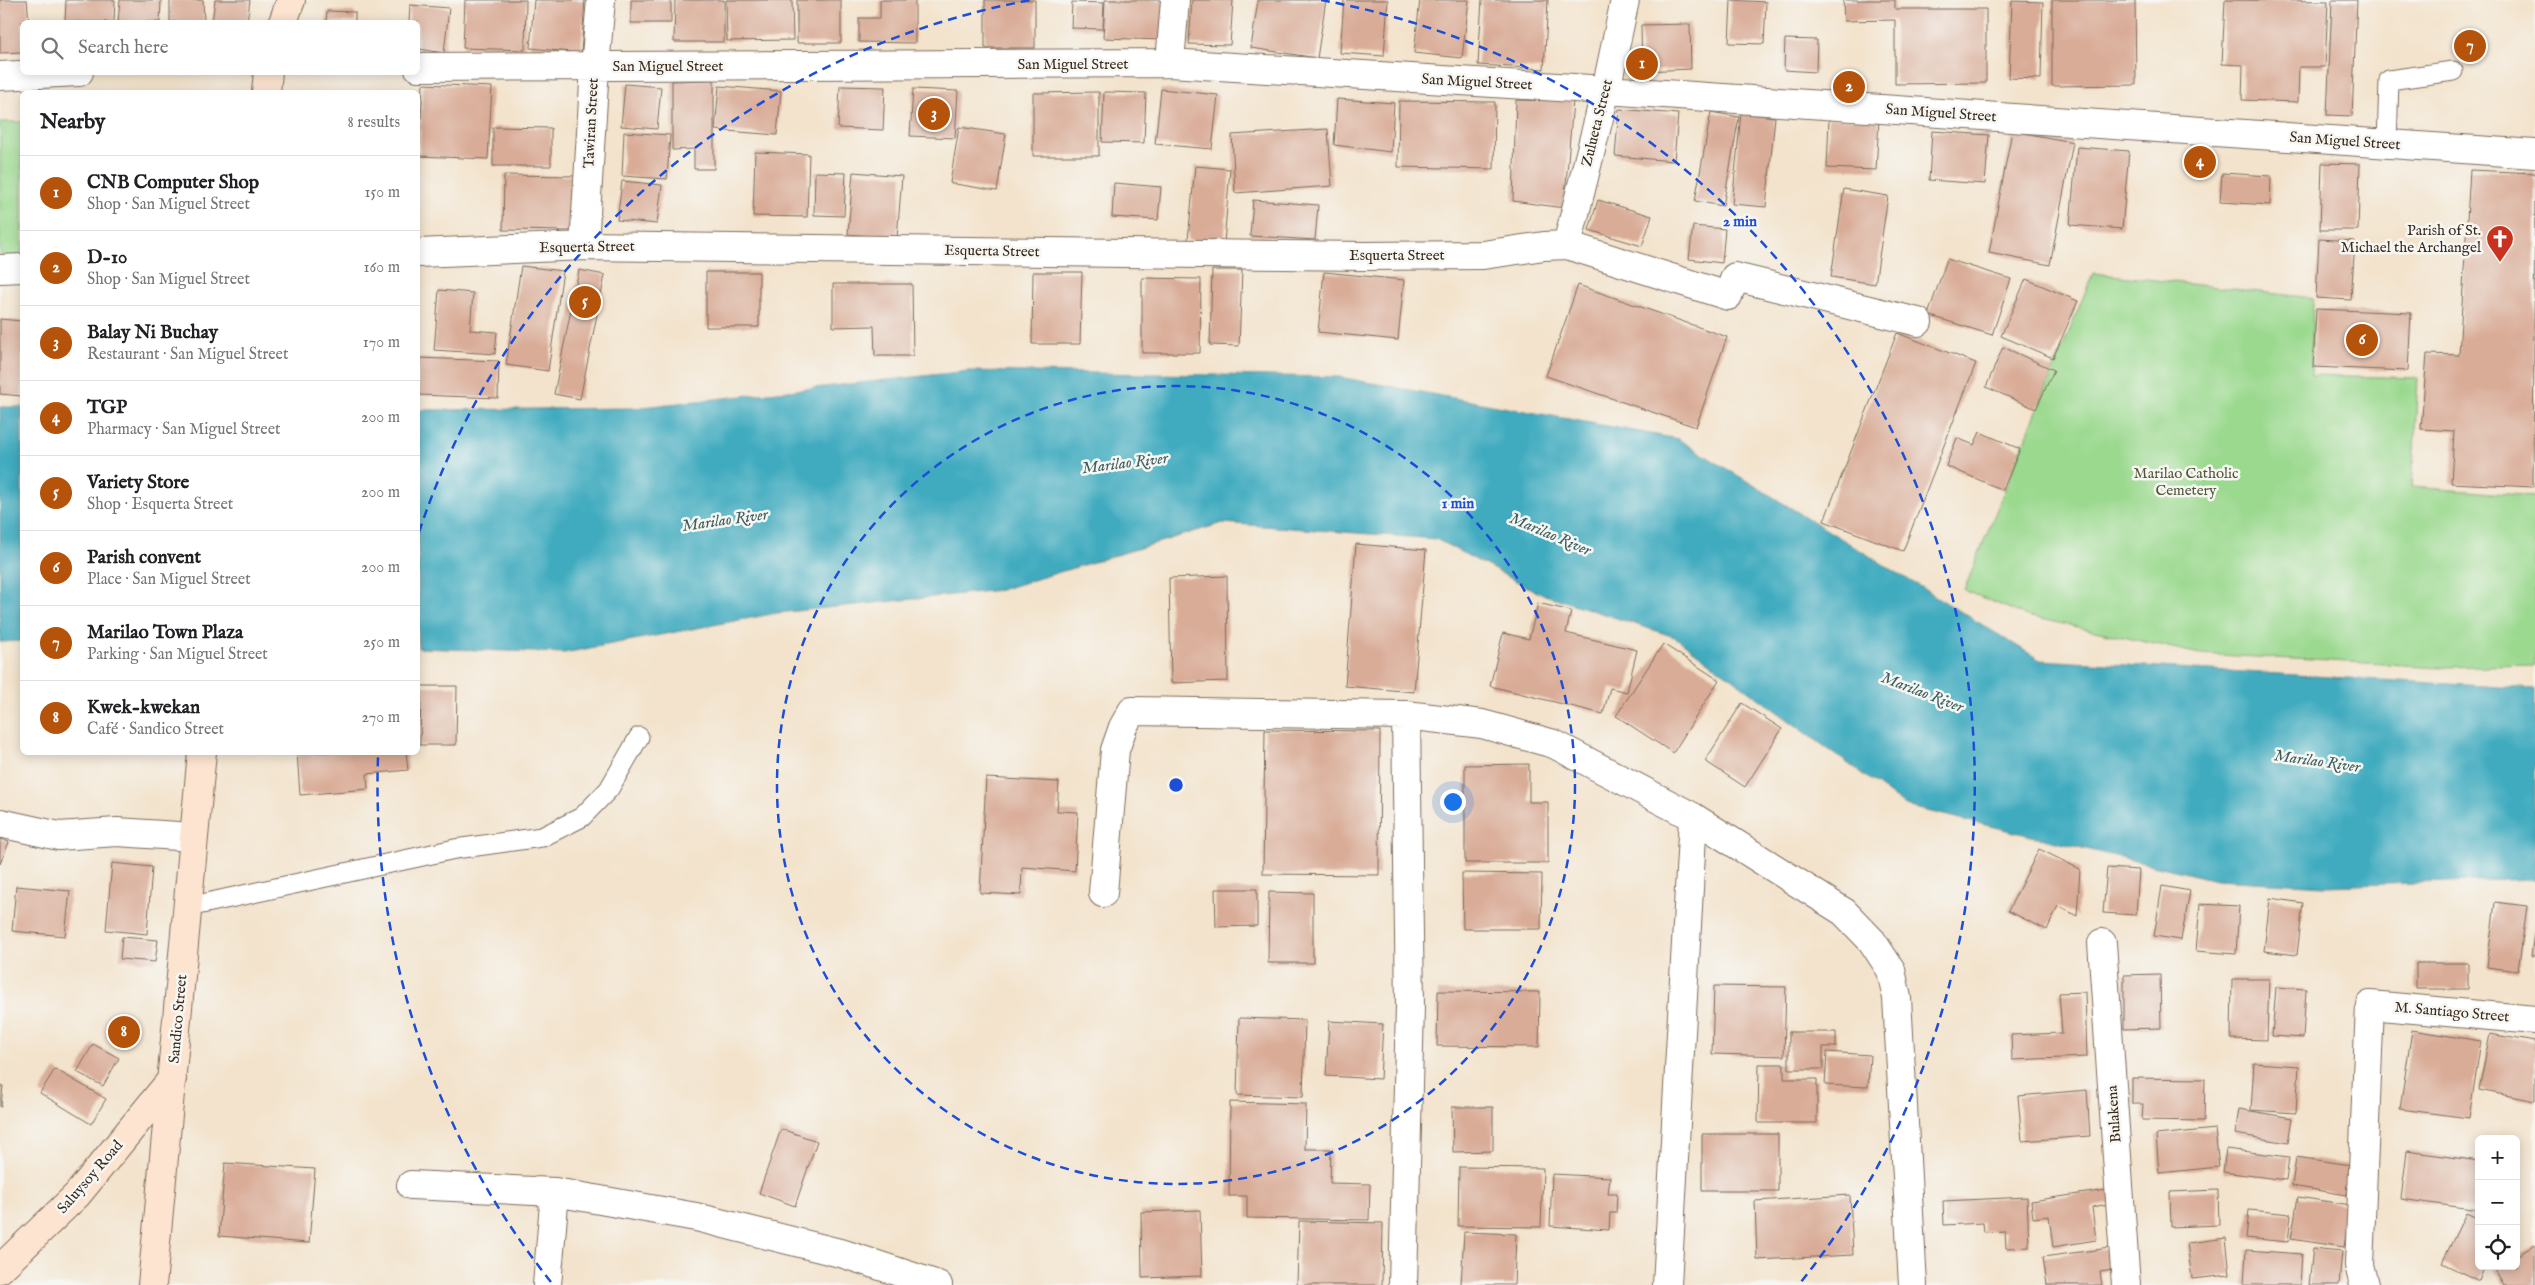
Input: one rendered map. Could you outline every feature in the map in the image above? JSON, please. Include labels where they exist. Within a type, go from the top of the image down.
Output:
[{"type":"main road","points":[[284,20],[290,0]]},
{"type":"main road","points":[[266,90],[268,75]]},
{"type":"main road","name":"Sandico Street","points":[[152,1285],[202,755]]},
{"type":"main road","name":"Saluysoy Road","points":[[0,1269],[77,1195],[172,1079]]},
{"type":"street","name":"Tawiran Street","points":[[584,246],[594,67],[601,0]]},
{"type":"street","points":[[1170,63],[1176,0]]},
{"type":"street","name":"Zulueta Street","points":[[1567,245],[1606,90],[1625,0]]},
{"type":"street","name":"San Miguel Street","points":[[420,67],[1170,63],[1606,90],[2535,154]]},
{"type":"street","points":[[0,76],[20,75]]},
{"type":"street","points":[[1567,245],[1728,296],[1735,277],[1918,322]]},
{"type":"street","name":"Esquerta Street","points":[[420,253],[584,246],[1373,256],[1483,255],[1544,246],[1567,245]]},
{"type":"street","points":[[0,269],[20,268]]},
{"type":"street","points":[[1103,893],[1115,750],[1132,711],[1406,715],[1482,724],[1554,744],[1693,817],[1844,912],[1872,941],[1892,970],[1897,998],[1913,1285]]},
{"type":"street","points":[[1403,1285],[1410,1006],[1406,715]]},
{"type":"street","points":[[1667,1285],[1693,817]]},
{"type":"street","points":[[0,823],[59,836],[117,832],[193,837]]},
{"type":"street","name":"Bulakena","points":[[2102,943],[2126,1285]]},
{"type":"street","name":"M. Santiago Street","points":[[2364,1285],[2359,1266],[2370,1004],[2535,1020]]},
{"type":"street","points":[[411,1185],[555,1192],[715,1222],[844,1254],[938,1285]]},
{"type":"street","points":[[547,1285],[555,1192]]},
{"type":"lane","points":[[2388,144],[2389,80],[2452,71]]},
{"type":"lane","points":[[188,907],[455,848],[542,837],[582,816],[608,788],[639,737]]},
{"type":"green space","points":[[0,122],[20,122],[20,256],[0,257]]},
{"type":"green space","name":"Marilao Catholic Cemetery","points":[[2093,273],[2313,298],[2311,375],[2418,378],[2412,487],[2535,496],[2535,665],[2441,667],[2200,654],[2027,616],[1964,590]]},
{"type":"water","name":"Marilao River","points":[[968,371],[1339,377],[1678,439],[2040,660],[2535,689],[2535,879],[2325,886],[2216,880],[1906,806],[1675,637],[1539,593],[1436,539],[1223,523],[1000,590],[777,613],[564,653],[420,648],[420,410],[633,408]]},
{"type":"water","points":[[0,407],[20,407],[20,641],[0,642]]},
{"type":"building","points":[[0,0],[27,0],[29,20],[20,20],[20,52],[0,53]]},
{"type":"building","points":[[66,0],[115,0],[114,20],[65,20]]},
{"type":"building","points":[[120,0],[161,0],[160,20],[118,20]]},
{"type":"building","points":[[170,0],[203,0],[204,20],[170,20]]},
{"type":"building","points":[[215,0],[250,0],[247,20],[212,20]]},
{"type":"building","points":[[465,0],[526,0],[525,50],[463,48]]},
{"type":"building","points":[[534,0],[585,0],[581,53],[530,48]]},
{"type":"building","points":[[631,0],[671,0],[671,23],[631,23]]},
{"type":"building","points":[[675,0],[724,0],[724,42],[674,42]]},
{"type":"building","points":[[726,0],[792,0],[793,40],[727,41]]},
{"type":"building","points":[[797,0],[841,0],[841,43],[797,43]]},
{"type":"building","points":[[880,0],[915,0],[915,43],[859,42],[859,18],[880,18]]},
{"type":"building","points":[[985,0],[1035,0],[1035,48],[985,48]]},
{"type":"building","points":[[1105,0],[1165,0],[1164,40],[1103,38]]},
{"type":"building","points":[[1192,0],[1233,0],[1230,45],[1189,44]]},
{"type":"building","points":[[1258,0],[1326,0],[1317,58],[1251,48]]},
{"type":"building","points":[[1344,0],[1388,0],[1384,56],[1340,53]]},
{"type":"building","points":[[1420,0],[1469,0],[1462,58],[1414,53]]},
{"type":"building","points":[[1482,0],[1548,0],[1544,69],[1478,65]]},
{"type":"building","points":[[1731,0],[1766,2],[1764,44],[1729,43]]},
{"type":"building","points":[[1843,0],[1895,0],[1895,9],[1986,9],[1986,83],[1895,84],[1895,20],[1844,21]]},
{"type":"building","points":[[2052,0],[2135,0],[2136,85],[2052,86]]},
{"type":"building","points":[[2225,0],[2328,1],[2325,67],[2299,67],[2298,102],[2242,100],[2243,65],[2222,64]]},
{"type":"building","points":[[2332,0],[2357,0],[2352,116],[2327,115]]},
{"type":"building","points":[[2012,1],[2043,2],[2041,79],[2009,78]]},
{"type":"building","points":[[1072,2],[1104,3],[1103,29],[1071,28]]},
{"type":"building","points":[[410,5],[449,8],[444,53],[420,49],[420,20],[409,20]]},
{"type":"building","points":[[327,11],[355,12],[355,20],[326,20]]},
{"type":"building","points":[[1690,24],[1691,69],[1642,71],[1641,25]]},
{"type":"building","points":[[1785,39],[1817,40],[1816,72],[1784,70]]},
{"type":"building","points":[[714,80],[714,169],[694,169],[694,149],[672,150],[672,81]]},
{"type":"building","points":[[423,84],[492,87],[488,159],[420,156]]},
{"type":"building","points":[[625,84],[661,87],[657,129],[621,126]]},
{"type":"building","points":[[719,86],[781,91],[777,135],[715,130]]},
{"type":"building","points":[[840,86],[885,87],[883,130],[838,128]]},
{"type":"building","points":[[913,89],[958,91],[955,138],[910,136]]},
{"type":"building","points":[[1161,89],[1218,95],[1212,149],[1155,144]]},
{"type":"building","points":[[1099,92],[1099,156],[1033,156],[1033,93]]},
{"type":"building","points":[[1104,92],[1146,93],[1144,143],[1102,142]]},
{"type":"building","points":[[1337,99],[1394,103],[1391,152],[1334,145]]},
{"type":"building","points":[[1516,100],[1573,101],[1564,208],[1513,201]]},
{"type":"building","points":[[1399,101],[1495,102],[1494,169],[1398,167]]},
{"type":"building","points":[[1619,109],[1678,114],[1674,161],[1615,156]]},
{"type":"building","points":[[1711,112],[1739,117],[1723,206],[1695,201]]},
{"type":"building","points":[[1741,113],[1775,117],[1766,207],[1732,204]]},
{"type":"building","points":[[1829,118],[1879,120],[1876,170],[1827,168]]},
{"type":"building","points":[[493,127],[551,128],[551,166],[493,166]]},
{"type":"building","points":[[959,127],[1006,134],[997,191],[950,183]]},
{"type":"building","points":[[1328,129],[1332,186],[1235,193],[1232,135]]},
{"type":"building","points":[[1932,131],[1989,135],[1985,184],[1929,180]]},
{"type":"building","points":[[2012,131],[2073,142],[2050,265],[1989,253]]},
{"type":"building","points":[[624,132],[670,135],[667,179],[622,176]]},
{"type":"building","points":[[2077,147],[2129,151],[2122,229],[2070,225]]},
{"type":"building","points":[[755,152],[809,154],[807,217],[753,216]]},
{"type":"building","points":[[2322,163],[2360,164],[2358,230],[2320,230]]},
{"type":"building","points":[[1195,166],[1230,169],[1224,243],[1188,240]]},
{"type":"building","name":"Parish of St. Michael the Archangel","points":[[2470,170],[2535,173],[2533,487],[2451,483],[2454,431],[2421,429],[2427,354],[2459,355]]},
{"type":"building","points":[[815,172],[846,173],[844,216],[814,215]]},
{"type":"building","points":[[853,172],[902,176],[897,238],[848,234]]},
{"type":"building","points":[[2222,173],[2271,176],[2270,205],[2220,202]]},
{"type":"building","points":[[504,175],[577,176],[576,231],[503,230]]},
{"type":"building","points":[[622,181],[662,185],[657,224],[617,220]]},
{"type":"building","points":[[1114,183],[1161,187],[1158,220],[1112,217]]},
{"type":"building","points":[[1844,189],[1888,196],[1875,284],[1831,277]]},
{"type":"building","points":[[1253,200],[1318,205],[1315,240],[1250,236]]},
{"type":"building","points":[[1598,200],[1652,216],[1642,246],[1589,230]]},
{"type":"building","points":[[1693,226],[1725,229],[1722,263],[1689,259]]},
{"type":"building","points":[[2319,239],[2355,241],[2351,300],[2316,298]]},
{"type":"building","points":[[1947,259],[2011,279],[1992,335],[1928,315]]},
{"type":"building","points":[[521,266],[563,271],[548,371],[506,365]]},
{"type":"building","points":[[579,270],[605,275],[580,399],[554,394]]},
{"type":"building","points":[[1212,270],[1242,270],[1239,346],[1210,345]]},
{"type":"building","points":[[706,272],[759,272],[759,327],[706,327]]},
{"type":"building","points":[[1033,272],[1082,272],[1080,344],[1032,344]]},
{"type":"building","points":[[1324,272],[1404,280],[1398,340],[1318,332]]},
{"type":"building","points":[[1142,278],[1201,279],[1200,353],[1142,353]]},
{"type":"building","points":[[2026,279],[2078,301],[2053,358],[2001,336]]},
{"type":"building","points":[[833,284],[912,284],[913,356],[875,356],[874,326],[833,327]]},
{"type":"building","points":[[1578,285],[1727,337],[1696,427],[1546,376]]},
{"type":"building","points":[[439,290],[473,293],[470,330],[497,332],[495,354],[434,350]]},
{"type":"building","points":[[2316,309],[2411,313],[2408,371],[2313,367]]},
{"type":"building","points":[[0,319],[20,321],[20,396],[0,394]]},
{"type":"building","points":[[1897,333],[1976,363],[1903,551],[1824,521]]},
{"type":"building","points":[[2003,347],[2054,370],[2036,409],[1986,387]]},
{"type":"building","points":[[420,358],[499,361],[498,398],[420,395]]},
{"type":"building","points":[[1980,432],[2020,449],[2003,490],[1946,466],[1957,438],[1974,445]]},
{"type":"building","points":[[1356,544],[1426,550],[1414,692],[1345,686]]},
{"type":"building","points":[[1227,576],[1228,681],[1171,683],[1169,578]]},
{"type":"building","points":[[1538,603],[1571,611],[1566,633],[1637,650],[1627,692],[1610,688],[1603,714],[1490,686],[1503,633],[1529,639]]},
{"type":"building","points":[[1663,644],[1719,680],[1673,753],[1616,716]]},
{"type":"building","points":[[421,686],[457,686],[456,745],[420,745]]},
{"type":"building","points":[[1742,703],[1782,729],[1745,787],[1705,761]]},
{"type":"building","points":[[1265,730],[1380,731],[1379,875],[1263,874]]},
{"type":"building","points":[[297,755],[406,755],[408,770],[367,774],[368,789],[300,795]]},
{"type":"building","points":[[1529,764],[1529,802],[1548,802],[1548,863],[1465,863],[1465,765]]},
{"type":"building","points":[[986,778],[1059,782],[1057,811],[1078,812],[1075,871],[1022,867],[1021,895],[980,893]]},
{"type":"building","points":[[0,839],[9,842],[0,864]]},
{"type":"building","points":[[2039,849],[2080,869],[2077,916],[2058,906],[2047,930],[2008,911]]},
{"type":"building","points":[[112,863],[152,867],[147,934],[106,930]]},
{"type":"building","points":[[2107,868],[2139,870],[2136,915],[2103,913]]},
{"type":"building","points":[[1462,873],[1542,874],[1541,929],[1463,929]]},
{"type":"building","points":[[16,886],[70,891],[65,936],[12,931]]},
{"type":"building","points":[[2162,886],[2190,891],[2181,940],[2154,936]]},
{"type":"building","points":[[1215,889],[1257,889],[1257,926],[1216,927]]},
{"type":"building","points":[[1269,892],[1313,893],[1313,963],[1268,963]]},
{"type":"building","points":[[2270,898],[2303,903],[2297,955],[2264,951]]},
{"type":"building","points":[[2495,902],[2527,906],[2518,971],[2487,967]]},
{"type":"building","points":[[2200,904],[2239,906],[2236,954],[2196,951]]},
{"type":"building","points":[[2534,933],[2535,956],[2531,956]]},
{"type":"building","points":[[122,937],[158,940],[155,962],[120,959]]},
{"type":"building","points":[[2416,963],[2468,963],[2468,989],[2416,989]]},
{"type":"building","points":[[2160,974],[2161,1028],[2124,1029],[2124,975]]},
{"type":"building","points":[[2232,979],[2269,979],[2267,1040],[2231,1039]]},
{"type":"building","points":[[1714,986],[1786,987],[1784,1056],[1712,1054]]},
{"type":"building","points":[[2276,987],[2306,989],[2303,1038],[2272,1036]]},
{"type":"building","points":[[1438,991],[1540,992],[1539,1047],[1437,1046]]},
{"type":"building","points":[[2085,992],[2087,1057],[2012,1060],[2011,1035],[2062,1033],[2059,993]]},
{"type":"building","points":[[1239,1018],[1305,1020],[1303,1097],[1237,1095]]},
{"type":"building","points":[[1329,1021],[1383,1024],[1380,1079],[1326,1076]]},
{"type":"building","points":[[2412,1030],[2481,1041],[2469,1118],[2400,1109]]},
{"type":"building","points":[[1789,1032],[1836,1032],[1836,1047],[1823,1047],[1823,1069],[1789,1069]]},
{"type":"building","points":[[2490,1034],[2535,1042],[2535,1101],[2479,1090]]},
{"type":"building","points":[[93,1044],[119,1058],[103,1086],[77,1072]]},
{"type":"building","points":[[1827,1052],[1870,1055],[1868,1087],[1825,1085]]},
{"type":"building","points":[[2254,1063],[2299,1066],[2296,1113],[2251,1110]]},
{"type":"building","points":[[1759,1064],[1784,1064],[1784,1079],[1817,1079],[1817,1123],[1758,1123]]},
{"type":"building","points":[[55,1069],[106,1099],[91,1124],[40,1093]]},
{"type":"building","points":[[2132,1078],[2205,1079],[2204,1121],[2142,1120],[2143,1104],[2132,1104]]},
{"type":"building","points":[[0,1086],[3,1086],[1,1107],[0,1107]]},
{"type":"building","points":[[2087,1090],[2090,1136],[2022,1141],[2018,1096]]},
{"type":"building","points":[[1230,1102],[1306,1104],[1305,1149],[1331,1149],[1330,1183],[1370,1184],[1369,1220],[1247,1218],[1247,1196],[1229,1196]]},
{"type":"building","points":[[1452,1107],[1493,1107],[1493,1151],[1453,1152]]},
{"type":"building","points":[[2239,1109],[2292,1118],[2288,1143],[2235,1134]]},
{"type":"building","points":[[781,1129],[817,1141],[795,1206],[759,1193]]},
{"type":"building","points":[[2215,1129],[2219,1167],[2159,1173],[2156,1135]]},
{"type":"building","points":[[1702,1134],[1778,1134],[1778,1191],[1702,1191]]},
{"type":"building","points":[[2226,1149],[2289,1157],[2286,1180],[2223,1172]]},
{"type":"building","points":[[2407,1151],[2475,1160],[2475,1209],[2401,1199]]},
{"type":"building","points":[[2296,1157],[2351,1165],[2347,1195],[2292,1186]]},
{"type":"building","points":[[225,1163],[315,1169],[309,1243],[219,1236]]},
{"type":"building","points":[[1459,1167],[1543,1168],[1541,1227],[1458,1226]]},
{"type":"building","points":[[1552,1174],[1610,1177],[1608,1194],[1617,1194],[1616,1213],[1610,1213],[1609,1230],[1550,1226]]},
{"type":"building","points":[[2113,1189],[2115,1203],[2092,1207],[2096,1240],[2053,1247],[2049,1216],[2033,1218],[2031,1201]]},
{"type":"building","points":[[2218,1190],[2219,1225],[2171,1227],[2170,1192]]},
{"type":"building","points":[[1850,1195],[1853,1255],[1757,1260],[1755,1201]]},
{"type":"building","points":[[2027,1197],[2029,1247],[2006,1248],[2005,1231],[1984,1232],[1983,1223],[1944,1225],[1943,1201]]},
{"type":"building","points":[[2298,1197],[2351,1205],[2344,1247],[2291,1239]]},
{"type":"building","points":[[1200,1210],[1202,1276],[1142,1278],[1141,1212]]},
{"type":"building","points":[[2249,1210],[2291,1214],[2288,1242],[2246,1238]]},
{"type":"building","points":[[2466,1213],[2475,1217],[2475,1270],[2483,1270],[2479,1281],[2442,1263]]},
{"type":"building","points":[[1299,1221],[1383,1223],[1382,1285],[1297,1285]]},
{"type":"building","points":[[1464,1232],[1516,1234],[1514,1285],[1461,1285]]},
{"type":"building","points":[[2226,1238],[2230,1275],[2192,1279],[2187,1243]]},
{"type":"building","points":[[2535,1245],[2535,1285],[2504,1285],[2495,1270],[2520,1270],[2520,1254]]},
{"type":"building","points":[[2117,1247],[2120,1269],[2100,1272],[2102,1285],[2047,1285],[2043,1257]]},
{"type":"building","points":[[2313,1248],[2342,1251],[2339,1285],[2309,1285]]},
{"type":"building","points":[[2246,1250],[2302,1254],[2300,1285],[2244,1285]]},
{"type":"place","name":"Marilao Town Plaza","points":[[2470,46]]},
{"type":"place","name":"CNB Computer Shop","points":[[1642,64]]},
{"type":"place","name":"D-10","points":[[1849,87]]},
{"type":"place","name":"Balay Ni Buchay","points":[[934,114]]},
{"type":"place","name":"TGP","points":[[2200,162]]},
{"type":"place","name":"Parish of St. Michael the Archangel","points":[[2500,263]]},
{"type":"place","name":"Variety Store","points":[[585,302]]},
{"type":"place","name":"Parish convent","points":[[2362,340]]},
{"type":"place","name":"Kwek-kwekan","points":[[124,1032]]}]
